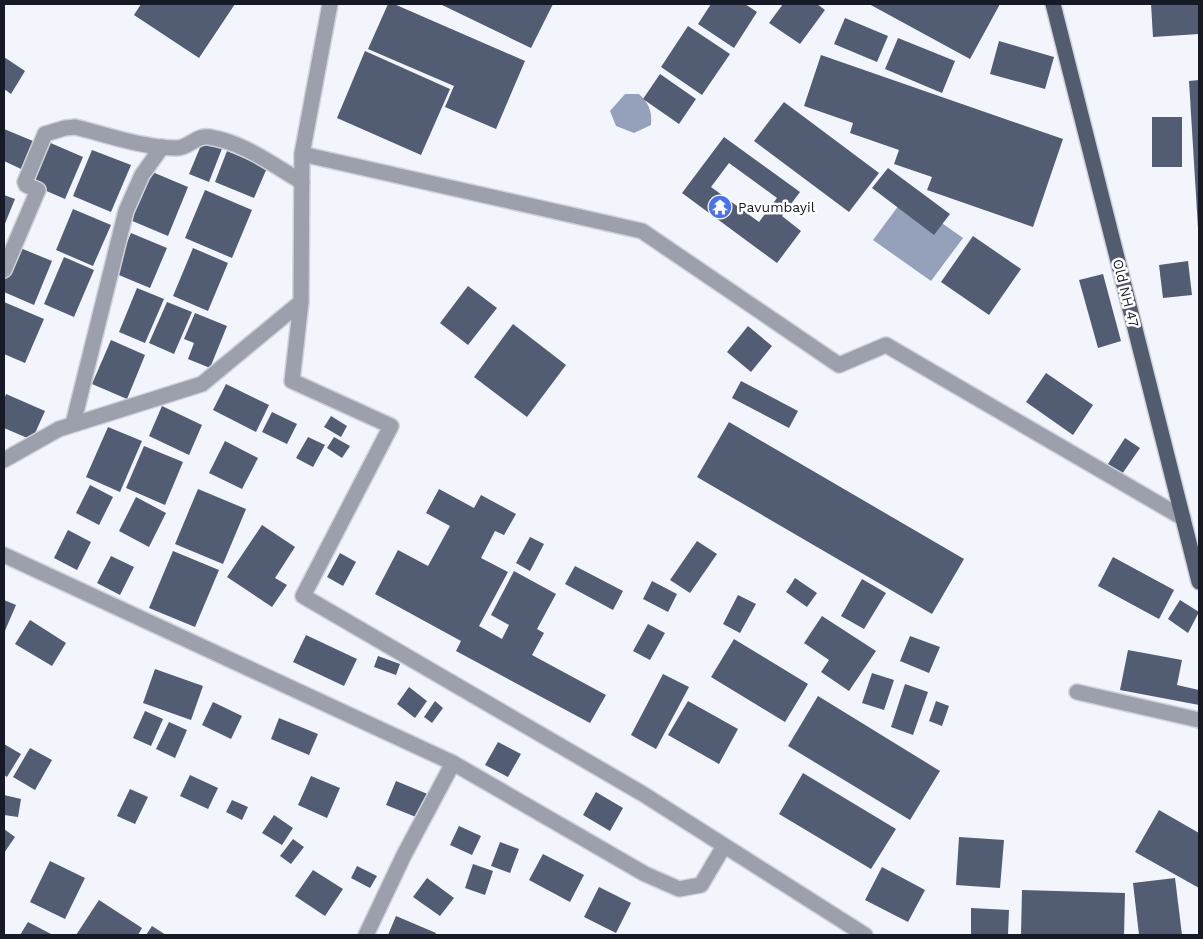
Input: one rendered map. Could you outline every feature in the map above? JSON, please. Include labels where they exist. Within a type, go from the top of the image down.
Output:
[{"type":"main road","name":"Old NH 47","points":[[1052,4],[1199,582]]},
{"type":"street","points":[[330,4],[302,154],[302,302],[292,381],[391,426],[303,596],[643,794],[865,935]]},
{"type":"street","points":[[4,270],[38,190],[26,185],[25,182],[45,134],[65,128],[75,127],[162,147],[180,148],[201,136],[232,142],[302,182]]},
{"type":"street","points":[[73,424],[126,211],[142,175],[162,147]]},
{"type":"street","points":[[302,154],[642,231],[839,365],[886,346],[1183,518]]},
{"type":"street","points":[[4,460],[59,429],[202,384],[302,302]]},
{"type":"street","points":[[4,555],[453,763],[645,874],[679,889],[701,885],[724,846]]},
{"type":"street","points":[[1077,692],[1199,720]]},
{"type":"street","points":[[366,935],[404,855],[453,763]]},
{"type":"water","points":[[625,94],[639,94],[650,111],[651,125],[634,133],[616,126],[610,111]]},
{"type":"water","points":[[905,197],[963,238],[931,281],[873,240]]},
{"type":"building","points":[[141,4],[235,4],[199,58],[134,15]]},
{"type":"building","points":[[388,4],[394,4],[525,61],[496,129],[445,107],[454,86],[368,49]]},
{"type":"building","points":[[440,4],[553,4],[531,48]]},
{"type":"building","points":[[711,4],[745,4],[757,12],[734,48],[698,24]]},
{"type":"building","points":[[783,4],[817,4],[825,10],[800,44],[769,23]]},
{"type":"building","points":[[869,4],[1000,4],[970,59]]},
{"type":"building","points":[[1151,4],[1199,4],[1199,34],[1153,37]]},
{"type":"building","points":[[845,18],[888,36],[877,62],[834,44]]},
{"type":"building","points":[[688,26],[730,54],[702,95],[661,67]]},
{"type":"building","points":[[898,38],[955,61],[942,93],[885,69]]},
{"type":"building","points":[[999,41],[1054,57],[1045,89],[990,74]]},
{"type":"building","points":[[365,51],[450,89],[421,155],[337,118]]},
{"type":"building","points":[[821,55],[1063,139],[1033,227],[927,190],[932,177],[894,164],[899,150],[850,133],[853,123],[804,106]]},
{"type":"building","points":[[4,57],[25,71],[11,94],[4,89]]},
{"type":"building","points":[[660,74],[696,99],[679,124],[643,99]]},
{"type":"building","points":[[1199,80],[1199,228],[1198,228],[1189,81]]},
{"type":"building","points":[[784,102],[879,173],[849,212],[754,141]]},
{"type":"building","points":[[1152,117],[1182,117],[1182,167],[1152,167]]},
{"type":"building","points":[[4,129],[33,141],[21,169],[4,161]]},
{"type":"building","name":"Pavumbayil","points":[[724,137],[800,192],[782,216],[801,231],[777,263],[682,193]],"holes":[[[729,163],[777,198],[759,222],[711,187]]]},
{"type":"building","points":[[204,138],[223,146],[209,182],[189,174]]},
{"type":"building","points":[[46,141],[83,157],[65,199],[28,183]]},
{"type":"building","points":[[92,150],[131,165],[111,212],[73,196]]},
{"type":"building","points":[[227,151],[267,168],[254,198],[215,182]]},
{"type":"building","points":[[888,168],[950,214],[934,235],[872,188]]},
{"type":"building","points":[[150,171],[188,187],[168,236],[130,220]]},
{"type":"building","points":[[205,190],[252,210],[232,258],[185,238]]},
{"type":"building","points":[[4,195],[15,199],[4,226]]},
{"type":"building","points":[[73,209],[111,225],[93,266],[56,250]]},
{"type":"building","points":[[131,233],[167,248],[150,288],[114,273]]},
{"type":"building","points":[[973,236],[1021,269],[989,315],[941,282]]},
{"type":"building","points":[[18,247],[52,261],[34,305],[4,292],[4,280]]},
{"type":"building","points":[[193,248],[228,263],[208,311],[173,296]]},
{"type":"building","points":[[64,257],[94,270],[74,317],[44,304]]},
{"type":"building","points":[[1188,261],[1192,295],[1163,298],[1159,265]]},
{"type":"building","points":[[1103,274],[1121,341],[1098,348],[1079,280]]},
{"type":"building","points":[[468,286],[497,308],[468,345],[440,323]]},
{"type":"building","points":[[137,288],[164,299],[145,343],[119,332]]},
{"type":"building","points":[[4,302],[44,319],[25,363],[4,354]]},
{"type":"building","points":[[167,302],[192,312],[174,354],[149,343]]},
{"type":"building","points":[[195,313],[227,326],[210,368],[188,359],[194,343],[184,339]]},
{"type":"building","points":[[513,324],[566,365],[527,417],[474,377]]},
{"type":"building","points":[[748,326],[772,346],[751,372],[727,352]]},
{"type":"building","points":[[111,340],[145,355],[127,399],[92,384]]},
{"type":"building","points":[[1046,373],[1093,405],[1073,435],[1026,402]]},
{"type":"building","points":[[741,381],[798,411],[789,428],[732,398]]},
{"type":"building","points":[[226,384],[269,405],[256,432],[213,410]]},
{"type":"building","points":[[6,394],[45,411],[32,440],[4,428],[4,400]]},
{"type":"building","points":[[162,406],[202,425],[189,455],[149,436]]},
{"type":"building","points":[[272,412],[297,424],[287,444],[262,432]]},
{"type":"building","points":[[331,416],[347,426],[341,437],[324,427]]},
{"type":"building","points":[[729,422],[964,559],[932,614],[697,477]]},
{"type":"building","points":[[108,427],[142,441],[120,492],[86,477]]},
{"type":"building","points":[[308,437],[325,445],[313,467],[296,458]]},
{"type":"building","points":[[334,437],[350,446],[342,458],[327,448]]},
{"type":"building","points":[[1125,438],[1140,448],[1120,477],[1106,467]]},
{"type":"building","points":[[225,441],[258,458],[242,489],[209,473]]},
{"type":"building","points":[[144,446],[183,462],[165,505],[126,488]]},
{"type":"building","points":[[90,485],[113,497],[99,525],[76,513]]},
{"type":"building","points":[[198,489],[246,509],[223,564],[175,544]]},
{"type":"building","points":[[439,489],[474,508],[481,495],[516,514],[504,535],[495,531],[481,558],[508,572],[479,626],[502,639],[509,625],[491,615],[514,571],[556,594],[537,629],[544,633],[532,655],[606,695],[590,723],[456,651],[461,641],[375,594],[398,550],[428,566],[450,526],[426,513]]},
{"type":"building","points":[[136,497],[166,513],[149,547],[119,531]]},
{"type":"building","points":[[262,525],[295,547],[275,578],[287,585],[272,607],[227,577]]},
{"type":"building","points":[[68,530],[91,542],[77,570],[54,558]]},
{"type":"building","points":[[530,537],[544,544],[530,571],[516,563]]},
{"type":"building","points":[[697,541],[717,554],[690,593],[670,580]]},
{"type":"building","points":[[173,551],[219,570],[195,627],[149,608]]},
{"type":"building","points":[[340,553],[356,562],[343,586],[327,577]]},
{"type":"building","points":[[111,556],[134,567],[120,595],[97,583]]},
{"type":"building","points":[[1113,557],[1174,590],[1159,619],[1098,586]]},
{"type":"building","points":[[575,566],[623,591],[613,610],[565,584]]},
{"type":"building","points":[[795,578],[817,593],[807,607],[786,592]]},
{"type":"building","points":[[862,579],[886,593],[864,629],[841,616]]},
{"type":"building","points":[[652,581],[677,594],[668,612],[643,599]]},
{"type":"building","points":[[738,595],[756,604],[740,633],[723,624]]},
{"type":"building","points":[[4,600],[16,605],[4,633]]},
{"type":"building","points":[[1180,600],[1199,612],[1188,633],[1168,619]]},
{"type":"building","points":[[822,616],[876,651],[849,691],[821,672],[829,660],[804,643]]},
{"type":"building","points":[[30,620],[66,643],[52,666],[15,644]]},
{"type":"building","points":[[648,624],[665,633],[650,660],[633,651]]},
{"type":"building","points":[[306,635],[357,659],[344,686],[293,662]]},
{"type":"building","points":[[910,636],[940,647],[929,673],[900,661]]},
{"type":"building","points":[[734,639],[808,684],[785,722],[711,677]]},
{"type":"building","points":[[1128,650],[1182,660],[1177,685],[1199,690],[1199,705],[1120,690]]},
{"type":"building","points":[[378,656],[400,664],[396,675],[374,667]]},
{"type":"building","points":[[155,669],[203,686],[191,720],[143,703]]},
{"type":"building","points":[[872,673],[894,680],[884,710],[862,703]]},
{"type":"building","points":[[663,674],[689,687],[656,749],[631,735]]},
{"type":"building","points":[[905,684],[928,692],[913,735],[891,727]]},
{"type":"building","points":[[409,687],[427,701],[415,718],[397,704]]},
{"type":"building","points":[[818,696],[940,771],[910,820],[788,746]]},
{"type":"building","points":[[435,701],[443,708],[432,723],[424,717]]},
{"type":"building","points":[[688,701],[738,729],[719,764],[668,735]]},
{"type":"building","points":[[936,701],[949,706],[942,726],[929,721]]},
{"type":"building","points":[[213,702],[242,716],[231,739],[202,725]]},
{"type":"building","points":[[145,711],[163,719],[151,746],[133,738]]},
{"type":"building","points":[[279,718],[318,734],[309,755],[271,739]]},
{"type":"building","points":[[169,722],[187,730],[175,758],[156,749]]},
{"type":"building","points":[[498,742],[521,754],[508,777],[485,765]]},
{"type":"building","points":[[4,744],[21,754],[7,777],[4,775]]},
{"type":"building","points":[[30,748],[52,760],[35,790],[13,777]]},
{"type":"building","points":[[803,773],[896,829],[871,869],[779,814]]},
{"type":"building","points":[[190,775],[218,788],[208,809],[180,796]]},
{"type":"building","points":[[311,776],[340,788],[327,818],[298,805]]},
{"type":"building","points":[[396,781],[430,795],[421,819],[386,805]]},
{"type":"building","points":[[130,789],[148,797],[135,824],[117,816]]},
{"type":"building","points":[[596,792],[623,808],[610,831],[583,815]]},
{"type":"building","points":[[4,795],[21,799],[18,817],[4,815]]},
{"type":"building","points":[[232,800],[248,807],[242,820],[226,812]]},
{"type":"building","points":[[1159,810],[1199,833],[1199,888],[1135,852]]},
{"type":"building","points":[[274,815],[293,828],[282,845],[262,833]]},
{"type":"building","points":[[459,826],[481,836],[472,855],[450,845]]},
{"type":"building","points":[[4,829],[15,837],[4,853]]},
{"type":"building","points":[[959,837],[1004,840],[1000,888],[956,885]]},
{"type":"building","points":[[293,839],[304,847],[291,864],[280,856]]},
{"type":"building","points":[[500,842],[519,849],[510,873],[491,866]]},
{"type":"building","points":[[543,854],[584,875],[570,902],[529,880]]},
{"type":"building","points":[[50,861],[85,878],[65,919],[30,902]]},
{"type":"building","points":[[473,864],[493,871],[485,895],[465,888]]},
{"type":"building","points":[[357,866],[377,876],[370,888],[351,878]]},
{"type":"building","points":[[882,867],[925,890],[908,922],[865,900]]},
{"type":"building","points":[[313,870],[343,889],[325,916],[295,896]]},
{"type":"building","points":[[427,878],[454,898],[440,916],[413,897]]},
{"type":"building","points":[[1175,878],[1182,935],[1139,935],[1133,883]]},
{"type":"building","points":[[599,887],[631,903],[616,933],[584,917]]},
{"type":"building","points":[[1022,890],[1125,893],[1124,935],[1021,935]]},
{"type":"building","points":[[99,900],[142,928],[138,935],[76,935]]},
{"type":"building","points":[[971,908],[1009,910],[1008,935],[971,935]]},
{"type":"building","points":[[396,916],[436,933],[435,935],[388,935]]},
{"type":"building","points":[[28,922],[53,935],[20,935]]},
{"type":"building","points":[[152,926],[166,935],[146,935]]},
{"type":"place","name":"Pavumbayil","points":[[720,207]]}]
